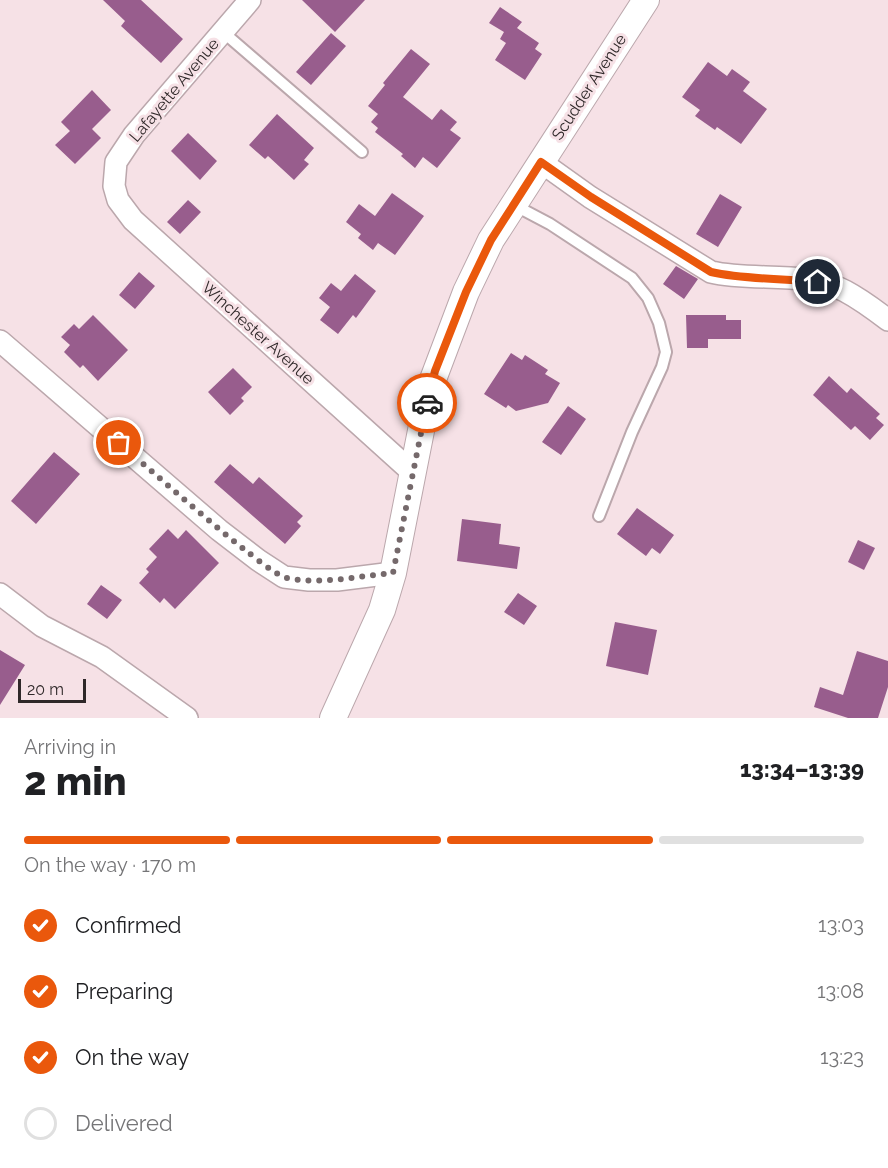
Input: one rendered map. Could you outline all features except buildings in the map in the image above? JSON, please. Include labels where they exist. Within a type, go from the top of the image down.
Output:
[{"type":"street","name":"Lafayette Avenue","points":[[114,186],[116,162],[134,135],[250,0]]},
{"type":"street","name":"Scudder Avenue","points":[[333,718],[376,626],[393,573],[412,472],[435,371],[466,292],[491,240],[646,0]]},
{"type":"street","points":[[541,162],[591,197],[711,272],[729,276],[818,282],[844,290],[888,320]]},
{"type":"street","name":"Winchester Avenue","points":[[114,186],[118,201],[133,220],[412,472]]},
{"type":"street","points":[[0,340],[219,530],[284,577],[338,580],[393,573]]},
{"type":"street","points":[[0,594],[42,626],[102,657],[187,718]]},
{"type":"lane","points":[[223,32],[362,152]]},
{"type":"lane","points":[[514,205],[550,224],[632,278],[648,298],[659,323],[666,352],[660,372],[632,432],[599,516]]},
{"type":"way so far","points":[[119,443],[219,530],[284,577],[338,580],[393,573],[427,403]]},
{"type":"route","points":[[427,403],[435,371],[466,292],[491,240],[541,162],[591,197],[711,272],[729,276],[818,282]]}]
